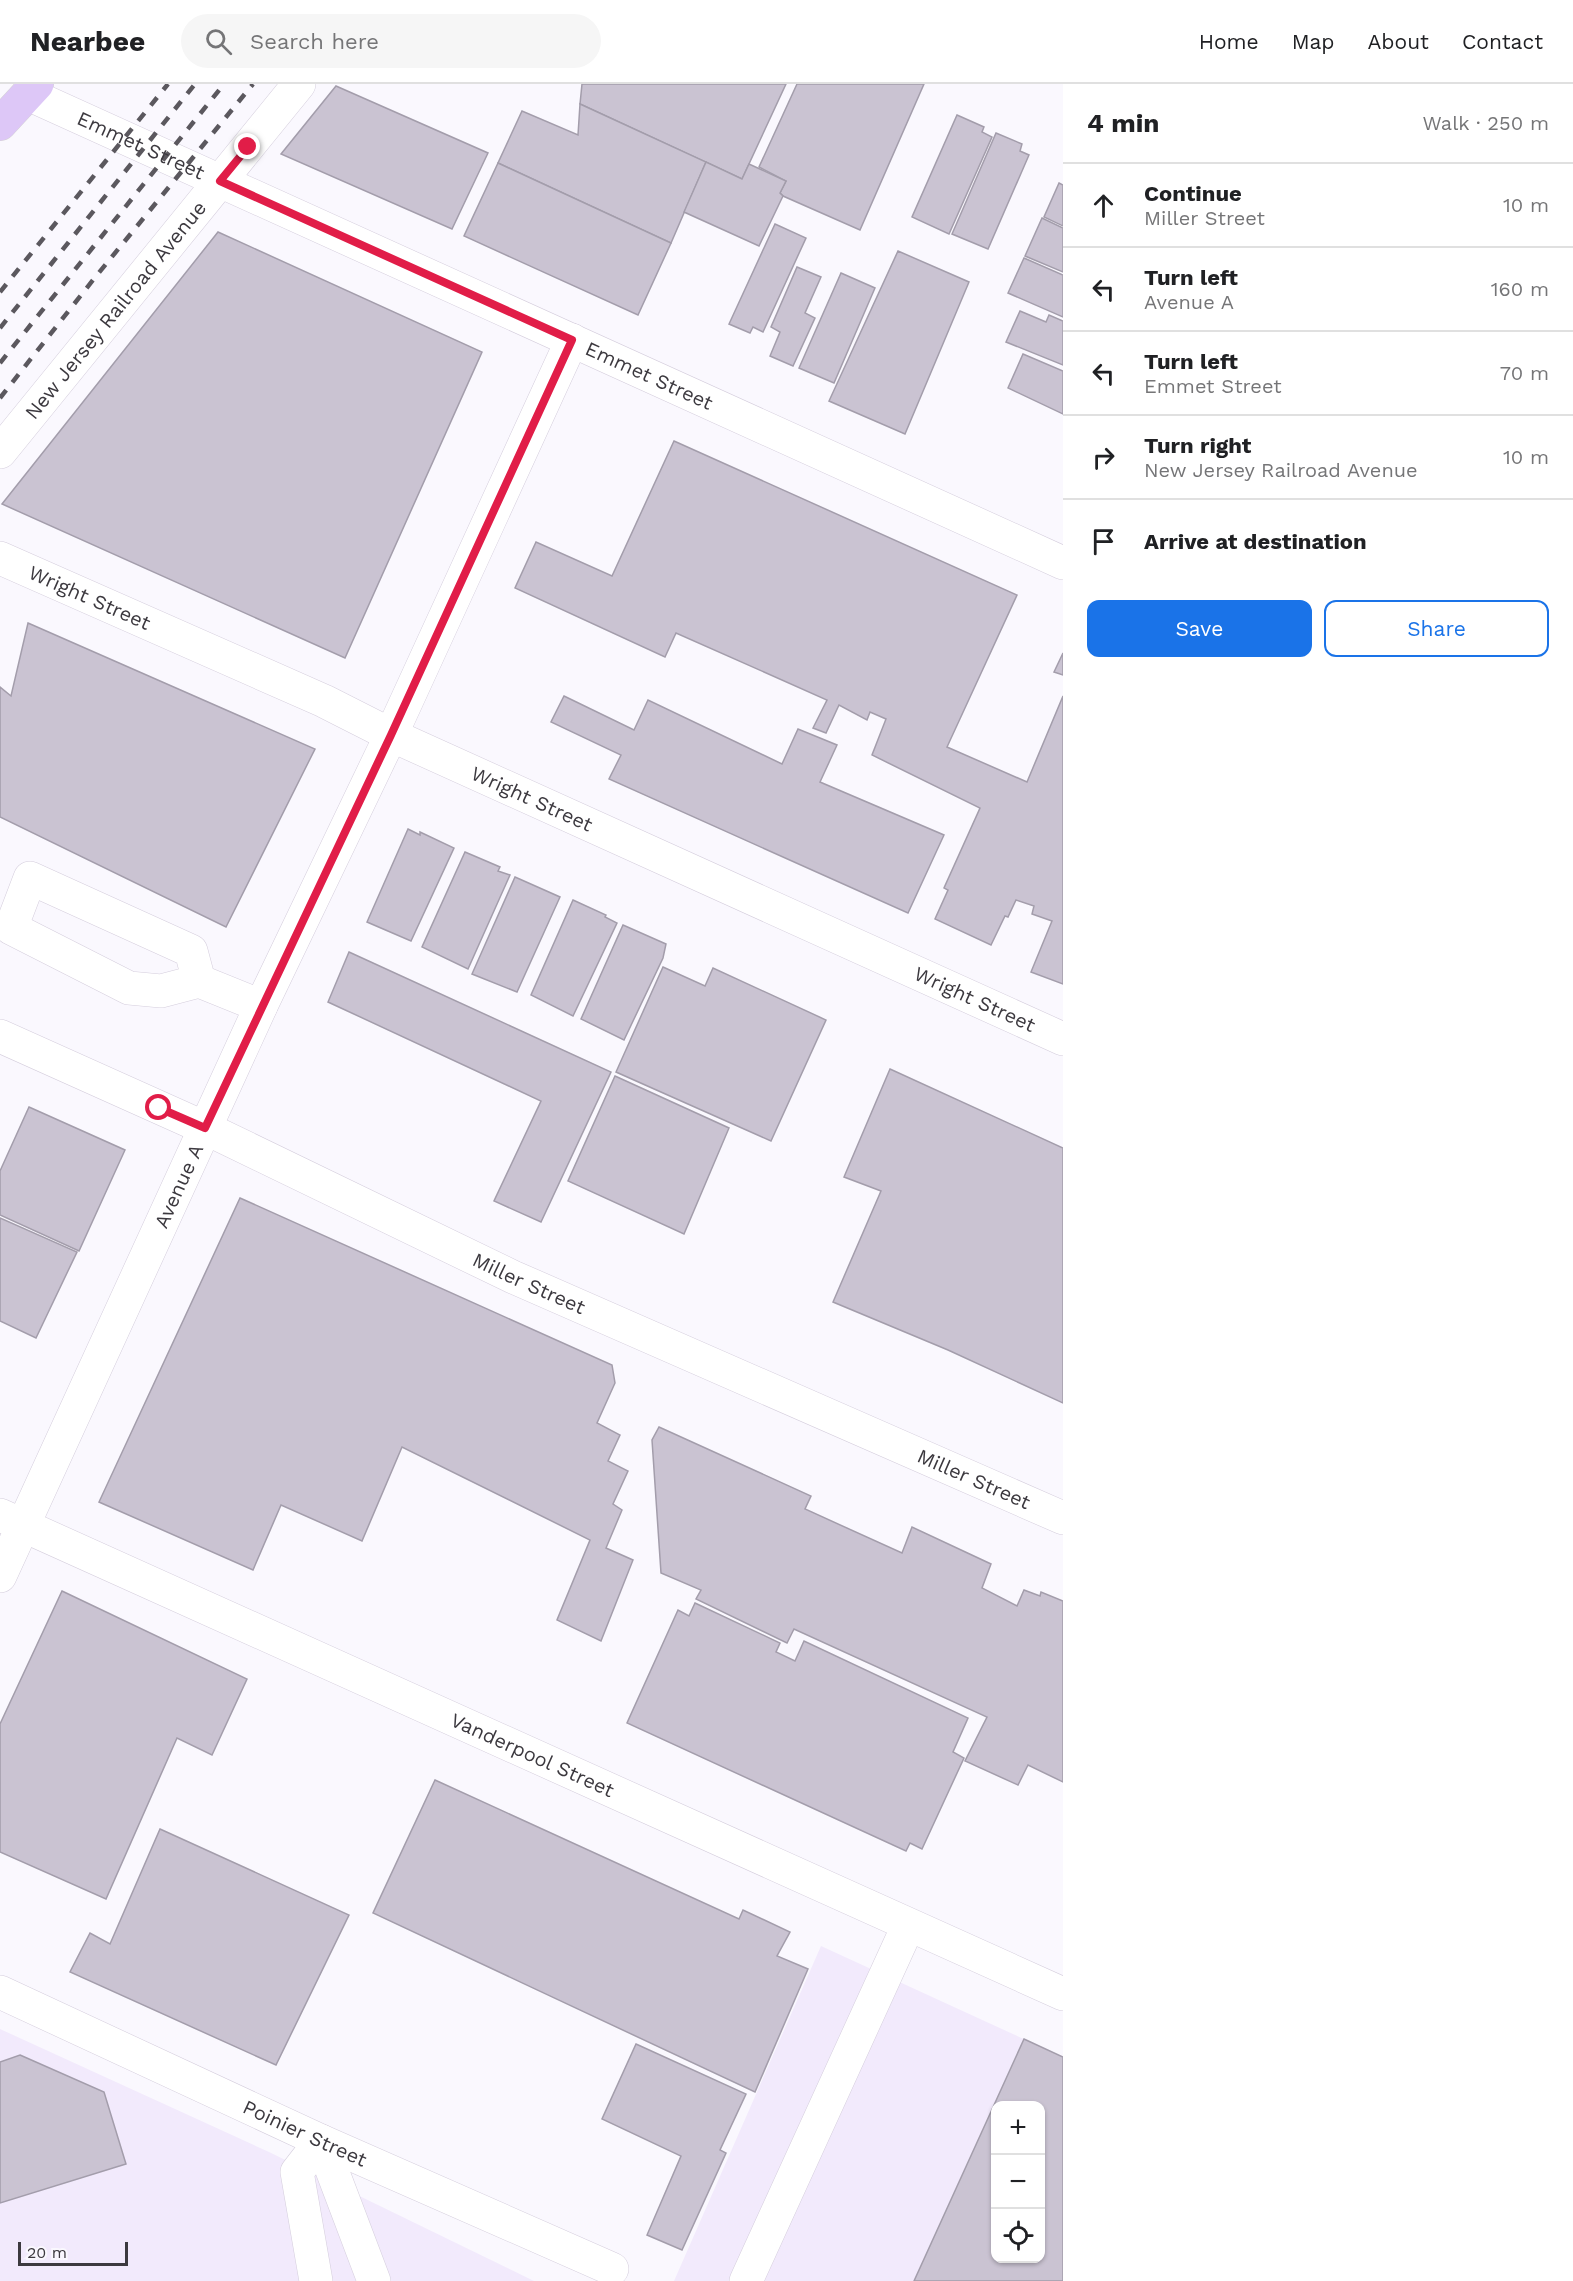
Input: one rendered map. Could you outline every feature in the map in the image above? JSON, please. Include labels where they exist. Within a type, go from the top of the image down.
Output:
[{"type":"main road","points":[[0,124],[24,87]]},
{"type":"street","name":"New Jersey Railroad Avenue","points":[[0,452],[299,84]]},
{"type":"street","name":"Emmet Street","points":[[24,87],[220,181],[1063,563]]},
{"type":"street","name":"Avenue A","points":[[0,1576],[12,1520],[205,1128],[391,735],[572,340]]},
{"type":"street","name":"Wright Street","points":[[0,558],[324,701],[391,735],[1063,1039]]},
{"type":"street","points":[[199,981],[191,951],[30,878],[11,928],[129,988],[161,991],[199,981],[261,1006]]},
{"type":"street","name":"Miller Street","points":[[0,1036],[205,1128],[513,1277],[1063,1518]]},
{"type":"street","name":"Vanderpool Street","points":[[12,1520],[1063,1994]]},
{"type":"street","points":[[747,2281],[908,1926]]},
{"type":"street","name":"Poinier Street","points":[[0,1992],[321,2141],[612,2269]]},
{"type":"street","points":[[316,2281],[297,2172],[321,2141]]},
{"type":"street","points":[[321,2141],[374,2281]]},
{"type":"shaded area","points":[[821,1946],[1063,2057],[1063,2281],[674,2281]]},
{"type":"shaded area","points":[[0,2029],[269,2152],[534,2281],[0,2281]]},
{"type":"building","points":[[582,84],[786,84],[742,179],[580,104]]},
{"type":"building","points":[[797,84],[924,84],[860,230],[783,196],[780,193],[786,181],[759,167]]},
{"type":"building","points":[[336,86],[488,153],[452,229],[281,154]]},
{"type":"building","points":[[580,104],[706,162],[671,243],[498,163],[522,111],[578,135]]},
{"type":"building","points":[[957,115],[984,127],[982,132],[992,137],[949,234],[912,217]]},
{"type":"building","points":[[996,133],[1022,144],[1020,151],[1029,155],[988,249],[952,234]]},
{"type":"building","points":[[706,162],[742,179],[749,164],[786,181],[780,193],[783,196],[759,246],[684,212]]},
{"type":"building","points":[[498,163],[671,243],[638,315],[464,236]]},
{"type":"building","points":[[1059,183],[1063,185],[1063,226],[1044,217]]},
{"type":"building","points":[[1042,218],[1063,228],[1063,272],[1025,256]]},
{"type":"building","points":[[775,224],[806,238],[763,332],[753,327],[750,333],[729,324]]},
{"type":"building","points":[[218,232],[482,352],[345,658],[2,504]]},
{"type":"building","points":[[898,251],[969,282],[905,434],[829,401]]},
{"type":"building","points":[[1024,258],[1063,275],[1063,317],[1008,293]]},
{"type":"building","points":[[797,267],[821,277],[805,313],[815,318],[793,366],[770,356],[780,332],[771,327]]},
{"type":"building","points":[[841,273],[875,288],[834,383],[799,368]]},
{"type":"building","points":[[1020,311],[1046,322],[1049,315],[1063,321],[1063,365],[1006,342]]},
{"type":"building","points":[[1023,354],[1063,371],[1063,414],[1008,388]]},
{"type":"building","points":[[674,441],[1017,595],[947,747],[1027,782],[1063,696],[1063,984],[1031,972],[1052,921],[1032,914],[1034,906],[1016,900],[1008,917],[1005,916],[991,945],[935,919],[948,890],[944,888],[980,808],[872,755],[886,719],[870,712],[867,720],[839,705],[826,733],[813,728],[827,700],[676,633],[665,657],[515,588],[536,542],[612,576]]},
{"type":"building","points":[[28,623],[315,749],[226,927],[0,817],[0,687],[11,696]]},
{"type":"building","points":[[1063,653],[1063,675],[1054,672]]},
{"type":"building","points":[[564,696],[634,730],[648,700],[782,764],[798,729],[837,745],[820,782],[944,835],[908,913],[609,779],[621,755],[551,722]]},
{"type":"building","points":[[408,829],[420,835],[420,832],[454,848],[411,941],[367,922]]},
{"type":"building","points":[[465,852],[500,867],[498,871],[510,875],[468,969],[422,947]]},
{"type":"building","points":[[515,877],[560,897],[517,992],[472,974]]},
{"type":"building","points":[[573,900],[606,915],[605,917],[617,923],[573,1016],[531,995]]},
{"type":"building","points":[[623,925],[666,944],[663,958],[624,1040],[581,1019]]},
{"type":"building","points":[[349,952],[611,1072],[541,1222],[494,1201],[541,1101],[328,1002]]},
{"type":"building","points":[[663,967],[705,986],[713,968],[826,1020],[771,1141],[616,1072]]},
{"type":"building","points":[[890,1069],[1063,1148],[1063,1403],[948,1350],[833,1302],[881,1191],[844,1177]]},
{"type":"building","points":[[615,1076],[729,1128],[684,1234],[568,1181]]},
{"type":"building","points":[[29,1107],[125,1150],[79,1251],[0,1215],[0,1171]]},
{"type":"building","points":[[240,1198],[612,1365],[615,1383],[597,1423],[620,1435],[608,1461],[628,1471],[613,1504],[622,1510],[606,1548],[633,1560],[601,1641],[557,1620],[590,1540],[402,1447],[362,1541],[281,1505],[253,1570],[99,1502]]},
{"type":"building","points":[[0,1218],[77,1252],[36,1338],[0,1321]]},
{"type":"building","points":[[659,1427],[811,1496],[805,1509],[902,1553],[912,1527],[991,1564],[982,1588],[1017,1606],[1024,1590],[1040,1596],[1041,1592],[1063,1601],[1063,1782],[1028,1765],[1018,1785],[965,1761],[987,1717],[794,1629],[787,1643],[696,1599],[701,1590],[661,1573],[652,1440]]},
{"type":"building","points":[[62,1591],[247,1679],[212,1755],[177,1738],[106,1899],[0,1852],[0,1724]]},
{"type":"building","points":[[695,1603],[780,1643],[776,1652],[795,1661],[804,1641],[968,1718],[953,1752],[964,1758],[922,1849],[910,1843],[906,1851],[627,1723],[678,1610],[689,1616]]},
{"type":"building","points":[[435,1780],[739,1919],[743,1910],[790,1932],[777,1956],[808,1969],[755,2092],[373,1913]]},
{"type":"building","points":[[160,1829],[349,1915],[276,2065],[70,1972],[90,1933],[110,1944]]},
{"type":"building","points":[[1024,2039],[1063,2057],[1063,2281],[914,2281],[991,2112],[991,2263],[1045,2263],[1045,2101],[996,2101]]},
{"type":"building","points":[[636,2044],[746,2094],[720,2150],[726,2153],[682,2250],[647,2235],[681,2156],[602,2119]]},
{"type":"building","points":[[20,2055],[104,2092],[126,2164],[0,2203],[0,2062]]},
{"type":"railway","points":[[0,292],[168,84]]},
{"type":"railway","points":[[0,328],[195,84]]},
{"type":"railway","points":[[0,363],[224,84]]},
{"type":"railway","points":[[0,398],[253,84]]},
{"type":"route","points":[[159,1108],[205,1128],[391,735],[572,340],[220,181],[248,147]]}]
